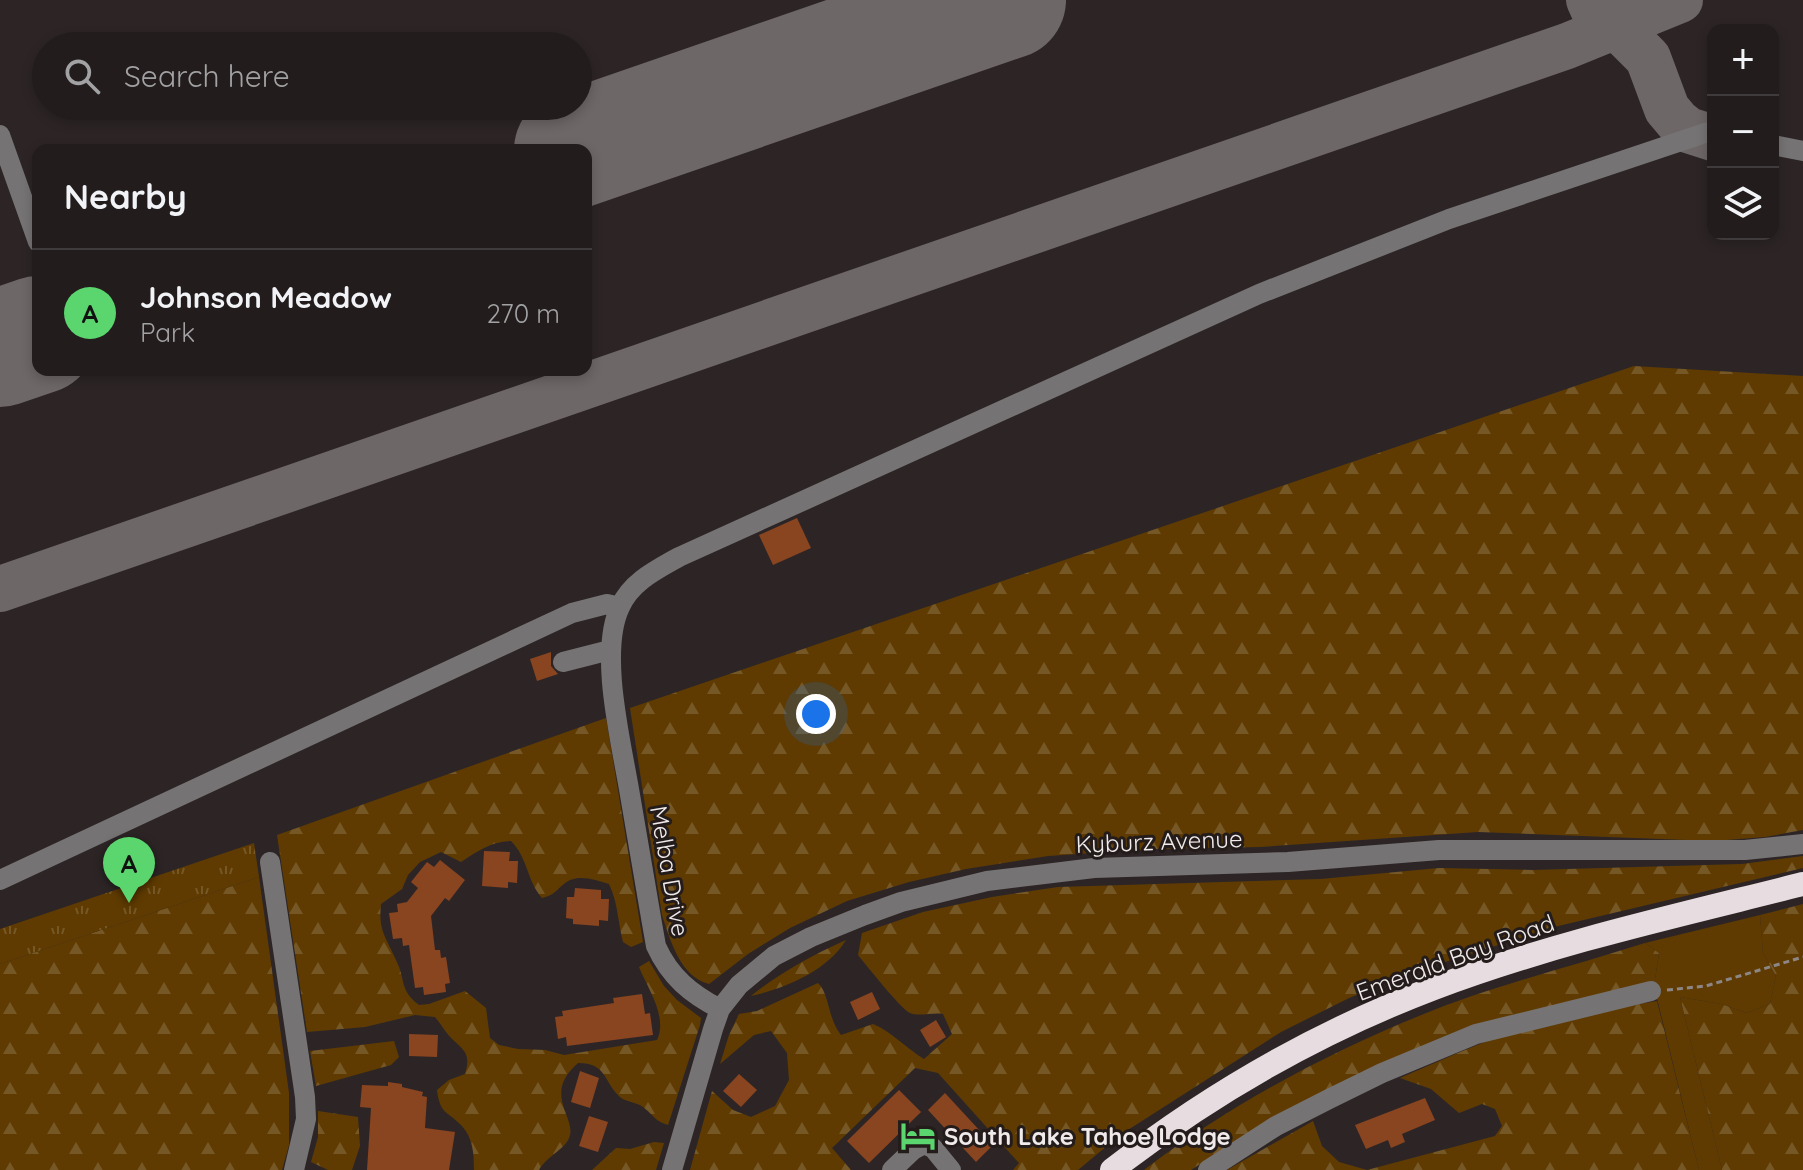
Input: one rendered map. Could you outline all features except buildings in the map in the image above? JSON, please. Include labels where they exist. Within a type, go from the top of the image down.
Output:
[{"type":"highway","name":"Emerald Bay Road","points":[[1112,1170],[1218,1095],[1326,1035],[1390,1006],[1448,983],[1529,957],[1803,884]]},
{"type":"street","points":[[0,880],[572,613],[607,604],[620,607],[633,587],[679,557],[1259,294],[1449,219],[1707,132]]},
{"type":"street","points":[[0,135],[32,225]]},
{"type":"street","points":[[1779,146],[1803,151]]},
{"type":"street","name":"Melba Drive","points":[[620,607],[612,630],[610,650],[617,714],[656,946],[664,965],[678,981],[699,998],[720,1009]]},
{"type":"street","points":[[563,662],[610,650]]},
{"type":"street","name":"Kyburz Avenue","points":[[672,1170],[720,1009],[739,985],[774,956],[811,937],[901,902],[987,881],[1094,868],[1288,862],[1439,850],[1745,850],[1803,844]]},
{"type":"street","points":[[270,862],[306,1119],[297,1169]]},
{"type":"street","points":[[1208,1170],[1276,1126],[1382,1073],[1476,1034],[1651,991]]},
{"type":"street","points":[[892,1170],[924,1144],[933,1148],[951,1170]]},
{"type":"path","points":[[1651,991],[1706,986],[1803,957]]},
{"type":"green space","points":[[1634,366],[1803,376],[1803,830],[1713,841],[1478,832],[1260,847],[1152,849],[1048,856],[966,869],[847,901],[790,928],[748,954],[709,984],[699,980],[683,965],[662,915],[630,708]]},
{"type":"green space","points":[[606,718],[643,942],[631,947],[623,942],[609,884],[579,878],[566,882],[551,895],[542,898],[511,841],[490,845],[461,862],[441,852],[420,862],[408,875],[402,889],[381,904],[382,928],[413,1000],[419,1005],[429,1004],[465,991],[486,1008],[490,1038],[499,1045],[564,1055],[657,1040],[659,1013],[639,967],[649,961],[664,986],[701,1018],[700,1025],[668,1125],[640,1105],[620,1097],[600,1070],[578,1063],[562,1085],[561,1096],[570,1130],[564,1146],[539,1170],[474,1170],[469,1136],[443,1108],[437,1090],[449,1080],[465,1074],[467,1057],[435,1017],[415,1015],[365,1027],[307,1032],[277,835]]},
{"type":"green space","points":[[254,843],[259,877],[0,964],[0,929]]},
{"type":"green space","points":[[1803,856],[1803,868],[1554,927],[1405,975],[1349,998],[1281,1032],[1120,1135],[1078,1170],[1013,1170],[1019,1163],[938,1073],[915,1068],[832,1148],[851,1170],[690,1170],[712,1091],[733,1110],[751,1117],[775,1106],[789,1080],[787,1053],[771,1031],[754,1035],[720,1064],[739,1014],[757,1011],[818,983],[841,1035],[873,1024],[924,1059],[952,1034],[943,1014],[914,1014],[905,1010],[858,955],[862,933],[923,912],[1058,887],[1321,879],[1439,868],[1533,870],[1742,864]]},
{"type":"green space","points":[[259,877],[289,1093],[289,1145],[282,1170],[0,1170],[0,964]]},
{"type":"green space","points":[[1803,904],[1803,1170],[1722,1170],[1680,997],[1721,1004],[1747,1013],[1770,1004],[1776,976],[1763,953],[1760,915]]},
{"type":"green space","points":[[1760,915],[1763,953],[1776,976],[1770,1004],[1747,1013],[1721,1004],[1680,997],[1722,1170],[1699,1170],[1654,986],[1659,953],[1645,943]]},
{"type":"green space","points":[[846,940],[828,961],[804,977],[751,996],[797,965]]},
{"type":"green space","points":[[1645,943],[1659,953],[1654,986],[1591,997],[1262,1124],[1191,1170],[1144,1170],[1242,1104],[1312,1065],[1383,1031],[1475,995]]},
{"type":"green space","points":[[1657,1001],[1699,1170],[1367,1170],[1495,1136],[1502,1126],[1495,1109],[1482,1104],[1459,1113],[1431,1089],[1400,1078],[1522,1029],[1572,1016]]},
{"type":"green space","points":[[394,1041],[399,1057],[391,1065],[316,1086],[310,1051]]},
{"type":"green space","points":[[318,1111],[358,1117],[360,1146],[352,1170],[328,1170],[311,1162],[318,1137]]},
{"type":"green space","points":[[1313,1121],[1322,1146],[1339,1162],[1367,1170],[1227,1170]]},
{"type":"green space","points":[[654,1142],[664,1143],[656,1170],[592,1170],[616,1148],[630,1149]]},
{"type":"taxiway","points":[[1589,0],[1594,11],[1616,26],[1648,58],[1667,109],[1678,122],[1688,130],[1707,136]]},
{"type":"taxiway","points":[[0,589],[1567,46],[1680,0]]},
{"type":"runway","points":[[590,144],[1007,0]]},
{"type":"runway","points":[[0,348],[32,337]]},
{"type":"place","name":"Johnson Meadow","points":[[129,903]]},
{"type":"place","name":"South Lake Tahoe Lodge","points":[[918,1136]]}]
